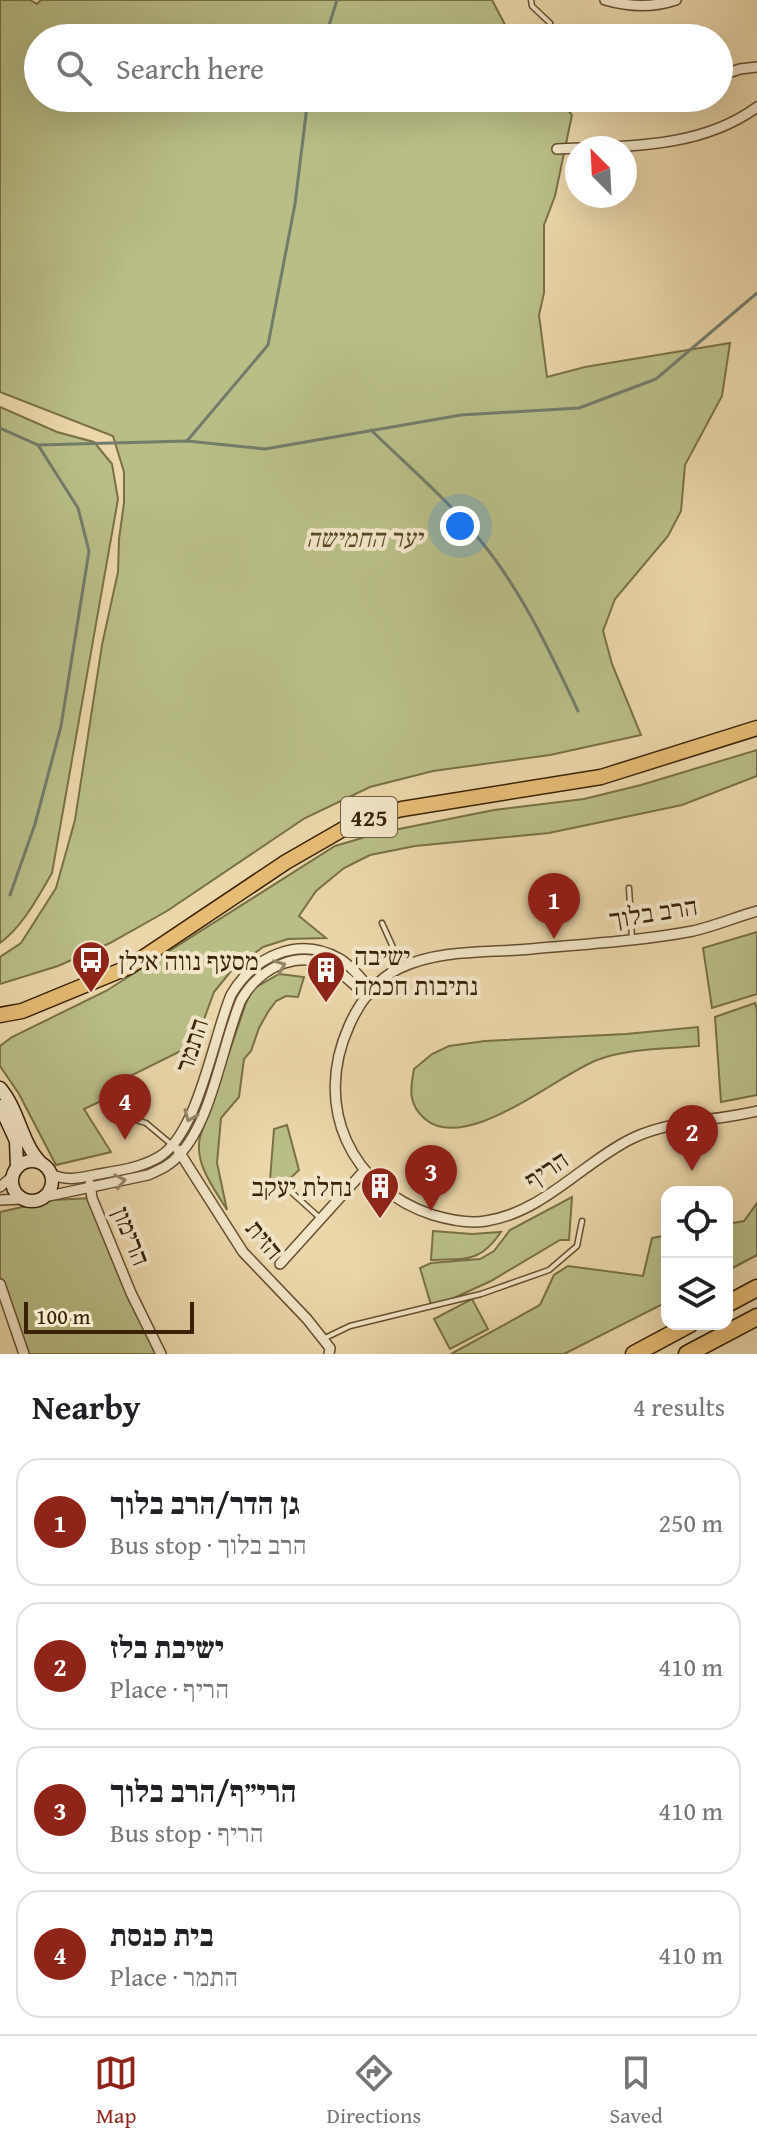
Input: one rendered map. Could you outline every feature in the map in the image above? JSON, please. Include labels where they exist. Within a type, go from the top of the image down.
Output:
[{"type":"highway","points":[[733,1301],[757,1288]]},
{"type":"highway","points":[[687,1354],[757,1317]]},
{"type":"highway","points":[[634,1354],[679,1330]]},
{"type":"main road","name":"425","points":[[0,1024],[22,1011],[129,967],[296,856],[359,820],[402,809],[601,777],[757,728]]},
{"type":"main road","name":"425","points":[[0,1015],[22,1011]]},
{"type":"street","points":[[605,0],[638,6],[676,0]]},
{"type":"street","points":[[733,71],[757,67]]},
{"type":"street","points":[[557,149],[641,145],[693,136],[722,129],[757,107]]},
{"type":"street","name":"הרב בלוך","points":[[363,1172],[338,1119],[334,1098],[336,1061],[357,1009],[375,985],[402,968],[439,955],[695,930],[757,911]]},
{"type":"street","name":"התמר","points":[[173,1146],[190,1117],[231,995],[240,979],[253,967],[283,951],[301,948],[316,950],[341,959],[370,993]]},
{"type":"street","name":"התמר","points":[[44,1197],[148,1175],[182,1153],[200,1121],[238,1009],[249,986],[260,976],[286,961],[313,961],[336,969],[370,993]]},
{"type":"street","points":[[0,1088],[12,1104],[31,1150],[51,1174],[66,1180],[144,1164],[173,1146]]},
{"type":"street","points":[[0,1106],[16,1141],[14,1188],[23,1199]]},
{"type":"street","name":"הריף","points":[[363,1172],[415,1209],[463,1222],[485,1222],[529,1206],[609,1152],[651,1130],[757,1111]]},
{"type":"street","name":"הזית","points":[[173,1146],[182,1153],[243,1252],[307,1319],[330,1348],[329,1354]]},
{"type":"street","points":[[0,1187],[26,1161],[40,1162]]},
{"type":"street","points":[[280,1264],[363,1172]]},
{"type":"street","points":[[0,1200],[37,1200],[44,1197],[51,1188],[51,1174]]},
{"type":"street","name":"הרימון","points":[[90,1176],[92,1198],[131,1293],[161,1354]]},
{"type":"street","points":[[0,1284],[24,1354]]},
{"type":"lane","points":[[531,0],[532,6],[550,23]]},
{"type":"lane","points":[[629,888],[632,938]]},
{"type":"lane","points":[[382,923],[402,968]]},
{"type":"lane","points":[[115,1114],[146,1123],[173,1146]]},
{"type":"lane","points":[[289,1190],[321,1219]]},
{"type":"lane","points":[[323,1339],[350,1326],[481,1294],[549,1270],[577,1246],[582,1221]]},
{"type":"green space","name":"יער החמישה","points":[[0,0],[30,0],[37,4],[41,0],[492,0],[505,24],[24,24],[24,112],[570,112],[572,115],[568,136],[565,136],[555,196],[544,225],[544,293],[539,315],[547,377],[585,367],[730,343],[722,396],[685,465],[681,511],[668,536],[615,599],[603,631],[612,664],[641,735],[550,755],[433,771],[370,787],[305,818],[167,911],[110,943],[58,966],[0,984],[0,957],[21,943],[56,888],[75,820],[102,645],[118,572],[124,472],[113,436],[0,392]]},
{"type":"green space","points":[[0,407],[57,432],[94,442],[112,464],[118,499],[52,873],[23,920],[0,943]]},
{"type":"green space","points":[[757,750],[757,776],[682,805],[549,833],[415,846],[370,855],[344,868],[316,891],[299,916],[326,938],[288,939],[263,947],[231,971],[214,992],[195,1044],[126,1078],[127,1089],[84,1109],[111,1152],[56,1165],[19,1094],[0,1066],[0,1046],[12,1037],[106,991],[335,846],[379,833],[494,810],[584,799]]},
{"type":"green space","points":[[757,932],[757,994],[712,1008],[703,948]]},
{"type":"green space","points":[[279,974],[304,977],[298,997],[286,996],[276,1001],[268,1012],[251,1051],[244,1059],[239,1097],[221,1118],[217,1163],[227,1210],[202,1166],[200,1137],[246,1003],[253,989]]},
{"type":"green space","points":[[755,1003],[757,1095],[721,1102],[715,1017]]},
{"type":"green space","points":[[698,1027],[699,1046],[634,1051],[597,1060],[511,1109],[463,1127],[442,1127],[425,1119],[413,1102],[414,1069],[432,1054],[449,1046]]},
{"type":"green space","points":[[287,1125],[299,1170],[280,1188],[270,1180],[274,1129]]},
{"type":"green space","points":[[572,1197],[569,1240],[560,1240],[491,1281],[432,1308],[420,1268],[431,1263],[480,1259],[494,1251],[510,1230]]},
{"type":"green space","points":[[92,1198],[161,1354],[24,1354],[0,1284],[0,1212],[53,1200]]},
{"type":"green space","points":[[757,1203],[757,1255],[733,1268],[733,1223],[744,1221]]},
{"type":"green space","points":[[433,1231],[472,1234],[501,1232],[486,1250],[471,1257],[431,1260]]},
{"type":"green space","points":[[661,1236],[661,1305],[564,1354],[451,1354],[540,1305],[554,1275],[568,1266],[643,1276],[652,1238]]},
{"type":"green space","points":[[472,1299],[488,1329],[450,1349],[434,1319]]},
{"type":"waterway","points":[[329,24],[337,0]]},
{"type":"waterway","points":[[187,441],[268,345],[295,204],[306,112]]},
{"type":"waterway","points":[[0,428],[38,445],[187,441],[265,449],[461,415],[579,408],[656,379],[757,293]]},
{"type":"waterway","points":[[371,430],[455,511],[495,560],[534,622],[578,711]]},
{"type":"waterway","points":[[10,895],[35,824],[61,726],[89,551],[78,508],[38,445]]},
{"type":"place","name":"גן הדר/הרב בלוך","points":[[554,939]]},
{"type":"place","name":"מסעף נווה אילן","points":[[91,994]]},
{"type":"place","name":"ישיבה נתיבות חכמה","points":[[326,1004]]},
{"type":"place","name":"בית כנסת","points":[[125,1140]]},
{"type":"place","name":"ישיבת בלז","points":[[692,1171]]},
{"type":"place","name":"הרי״ף/הרב בלוך","points":[[431,1211]]},
{"type":"place","name":"נחלת יעקב","points":[[380,1220]]}]
